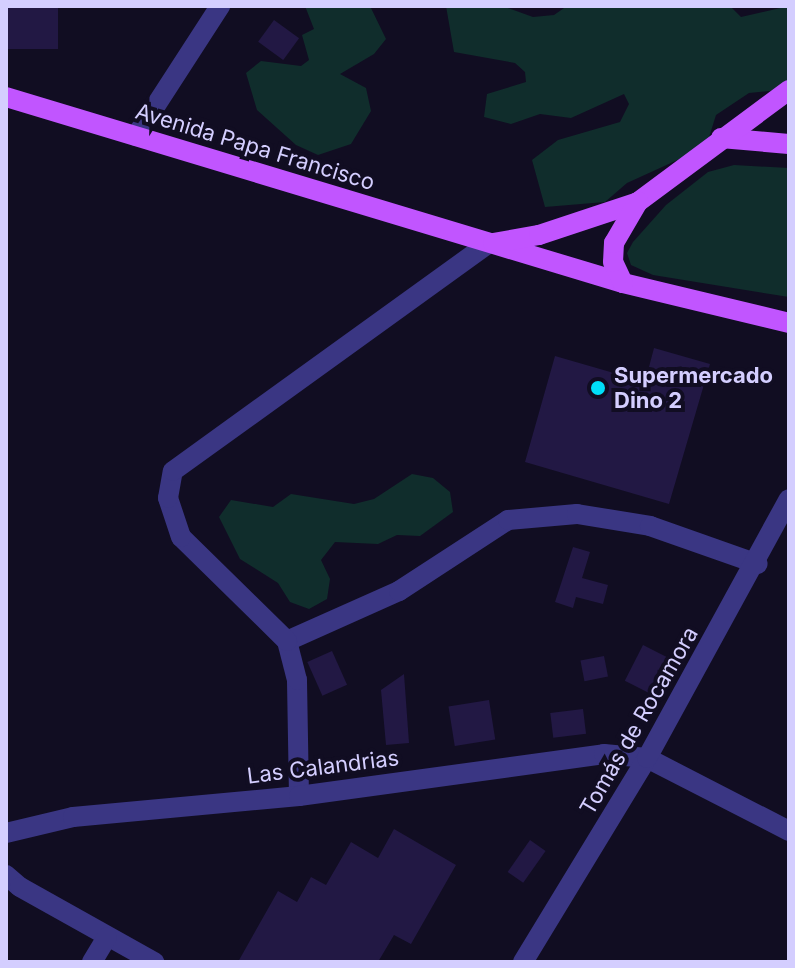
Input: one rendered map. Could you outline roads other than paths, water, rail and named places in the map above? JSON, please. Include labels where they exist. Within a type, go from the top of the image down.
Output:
[{"type":"main road","name":"Avenida Papa Francisco","points":[[489,243],[539,235],[638,202],[789,90]]},
{"type":"main road","name":"Avenida Papa Francisco","points":[[6,97],[623,283],[789,323]]},
{"type":"main road","points":[[721,138],[789,144]]},
{"type":"main road","points":[[623,283],[613,262],[614,243],[638,202]]},
{"type":"street","points":[[136,136],[220,6]]},
{"type":"street","points":[[299,796],[297,680],[287,641],[181,537],[168,498],[173,471],[489,243]]},
{"type":"street","name":"Tomás de Rocamora","points":[[523,962],[647,758],[758,564],[789,499]]},
{"type":"street","points":[[287,641],[399,591],[508,520],[577,514],[650,526],[758,564]]},
{"type":"street","name":"Las Calandrias","points":[[6,833],[73,817],[299,796],[604,754],[647,758]]},
{"type":"street","points":[[647,758],[789,831]]},
{"type":"street","points":[[6,875],[154,962]]},
{"type":"street","points":[[92,962],[107,937]]},
{"type":"place","name":"Supermercado Dino 2","points":[[598,388]]}]
